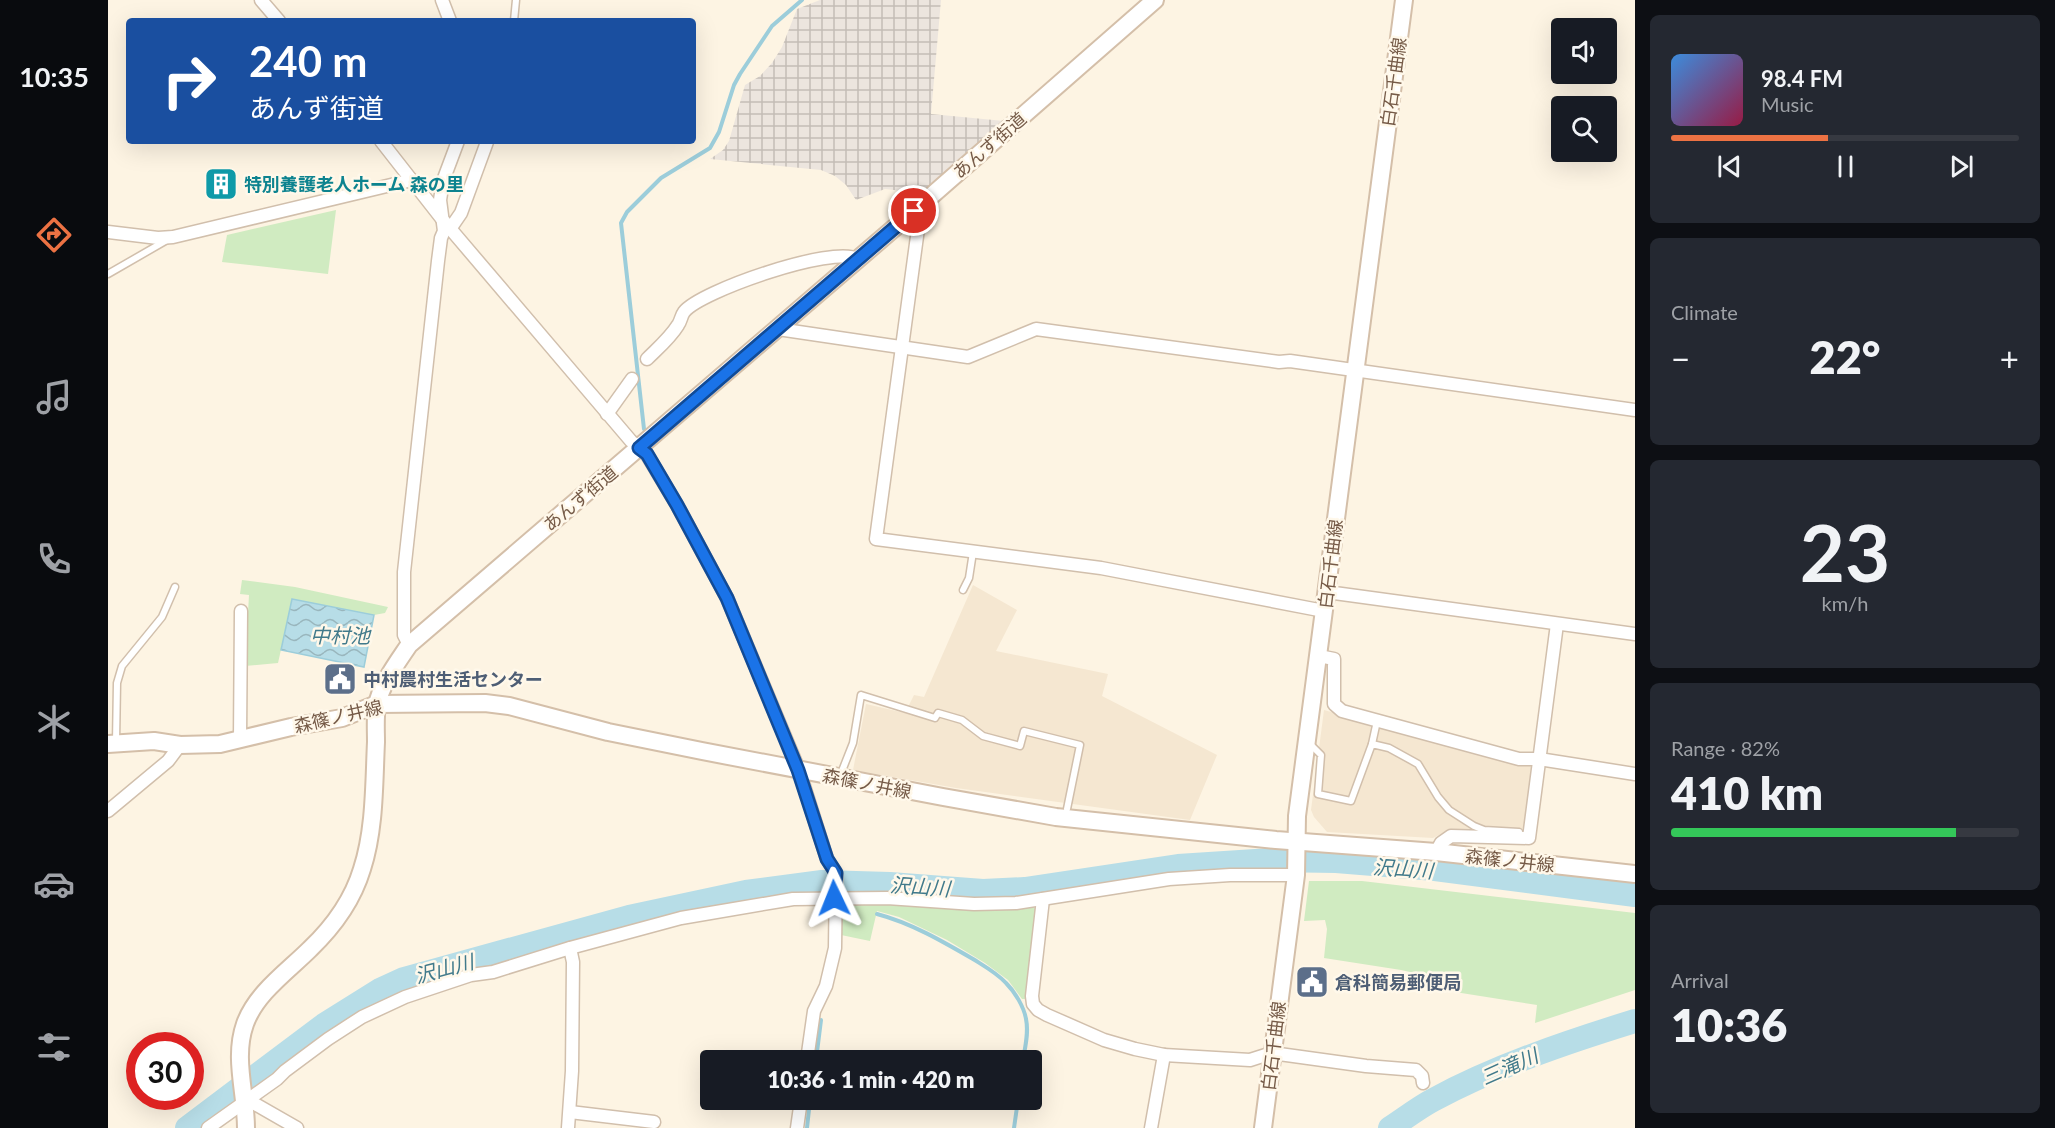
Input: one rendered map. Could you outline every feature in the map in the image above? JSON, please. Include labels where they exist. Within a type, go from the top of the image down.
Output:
[{"type":"main road","name":"あんず街道","points":[[377,704],[392,671],[409,645],[778,329],[1155,0]]},
{"type":"main road","name":"白石千曲線","points":[[1263,1128],[1296,874],[1297,816],[1404,0]]},
{"type":"main road","name":"森篠ノ井線","points":[[112,743],[159,741],[180,745],[220,744],[291,727],[342,718],[377,704],[450,702],[509,706],[608,732],[798,770],[1056,817],[1298,844],[1436,852],[1635,874]]},
{"type":"main road","points":[[246,1128],[246,1099],[239,1055],[244,1025],[251,1009],[333,923],[349,899],[362,870],[368,846],[371,818],[377,704]]},
{"type":"street","points":[[261,0],[276,18]]},
{"type":"street","points":[[442,0],[449,18]]},
{"type":"street","points":[[383,144],[446,224],[607,414],[647,454],[727,598],[798,770],[827,859],[836,873],[835,948],[826,986],[814,1011],[808,1050]]},
{"type":"street","points":[[409,645],[404,635],[404,572],[439,249],[446,224],[440,200],[443,181],[458,144]]},
{"type":"street","points":[[446,224],[461,213],[486,144]]},
{"type":"street","points":[[108,232],[158,238],[173,237],[412,180]]},
{"type":"street","points":[[914,211],[918,229],[876,539],[1101,568],[1324,611]]},
{"type":"street","points":[[647,359],[680,323],[684,312],[714,293],[784,267],[807,261],[840,256],[852,256],[857,259]]},
{"type":"street","points":[[778,329],[968,357],[1036,329],[1635,410]]},
{"type":"street","points":[[607,414],[632,379]]},
{"type":"street","points":[[1327,592],[1635,634]]},
{"type":"street","points":[[240,739],[241,611]]},
{"type":"street","points":[[1436,852],[1441,843],[1451,836],[1529,838],[1557,624]]},
{"type":"street","points":[[1319,656],[1334,659],[1334,704],[1342,711],[1519,759],[1539,759],[1635,774]]},
{"type":"street","points":[[108,811],[168,761],[180,745]]},
{"type":"street","points":[[208,1128],[328,1039],[362,1017],[405,997],[471,975],[493,972],[570,948],[681,918],[794,898],[835,895],[974,904],[1016,903],[1169,879],[1296,874]]},
{"type":"street","points":[[1043,899],[1032,996],[1033,1004],[1038,1010],[1104,1040],[1164,1055],[1250,1059],[1272,1053],[1366,1066],[1416,1070],[1422,1076],[1423,1083]]},
{"type":"street","points":[[568,1128],[573,962],[570,948]]},
{"type":"street","points":[[1151,1128],[1164,1055]]},
{"type":"street","points":[[246,1099],[297,1128]]},
{"type":"street","points":[[797,1128],[800,1110]]},
{"type":"street","points":[[570,1112],[654,1122]]},
{"type":"lane","points":[[514,18],[516,0]]},
{"type":"lane","points":[[108,274],[173,237]]},
{"type":"lane","points":[[963,590],[969,578],[973,552]]},
{"type":"lane","points":[[112,743],[117,684],[122,666],[162,617],[175,587]]},
{"type":"lane","points":[[840,777],[853,743],[861,695],[935,718],[938,714],[962,720],[983,736],[1020,746],[1024,731],[1080,745],[1067,809]]},
{"type":"lane","points":[[1307,741],[1320,755],[1318,794],[1351,801],[1372,744],[1377,721]]},
{"type":"lane","points":[[1372,744],[1389,748],[1418,764],[1431,788],[1449,810],[1474,826],[1484,830],[1530,833]]},
{"type":"shaded area","points":[[820,0],[941,0],[931,114],[1004,121],[921,193],[885,189],[856,200],[846,185],[835,176],[821,170],[710,159],[723,150],[729,141],[745,85],[760,76],[772,63],[782,47],[797,9]]},
{"type":"shaded area","points":[[973,585],[1017,610],[996,651],[1108,674],[1102,696],[1217,755],[1190,820],[956,788],[853,770],[866,704],[905,713],[914,695],[924,697]]},
{"type":"shaded area","points":[[1324,710],[1533,766],[1527,828],[1518,829],[1517,835],[1449,830],[1433,838],[1327,832],[1311,810]]},
{"type":"green space","points":[[336,210],[328,274],[222,262],[227,235]]},
{"type":"green space","points":[[242,580],[295,587],[388,607],[385,613],[374,615],[292,600],[278,663],[245,666],[249,595],[240,594]]},
{"type":"green space","points":[[1309,881],[1362,881],[1635,913],[1635,990],[1535,1023],[1537,1005],[1436,989],[1438,978],[1324,958],[1327,929],[1325,920],[1304,921]]},
{"type":"green space","points":[[854,902],[971,909],[1032,907],[1036,909],[1026,999],[1022,999],[1008,980],[985,963],[947,940],[899,917],[877,911],[870,941],[841,935],[841,905]]},
{"type":"water","name":"中村池","points":[[292,599],[374,615],[364,667],[281,650]]},
{"type":"waterway","points":[[644,429],[621,223],[627,212],[661,178],[710,148],[719,132],[734,85],[740,74],[772,26],[802,0]]},
{"type":"waterway","name":"沢山川","points":[[187,1128],[324,1025],[380,990],[404,979],[629,917],[746,892],[822,882],[983,891],[1025,889],[1178,866],[1271,860],[1336,861],[1435,869],[1635,895]]},
{"type":"waterway","points":[[877,914],[902,922],[938,939],[982,964],[1002,979],[1016,995],[1025,1014],[1027,1035],[1025,1050]]},
{"type":"waterway","points":[[817,1050],[821,1020]]},
{"type":"waterway","name":"三滝川","points":[[1390,1128],[1427,1103],[1482,1076],[1558,1046],[1635,1021]]},
{"type":"waterway","points":[[807,1128],[809,1110]]},
{"type":"waterway","points":[[1014,1128],[1017,1110]]},
{"type":"place","name":"特別養護老人ホーム 森の里","points":[[221,184]]},
{"type":"place","name":"中村農村生活センター","points":[[340,679]]},
{"type":"place","name":"倉科簡易郵便局","points":[[1312,982]]},
{"type":"route","points":[[834,898],[836,873],[827,859],[798,770],[727,598],[677,505],[647,454],[639,448],[914,211]]}]
